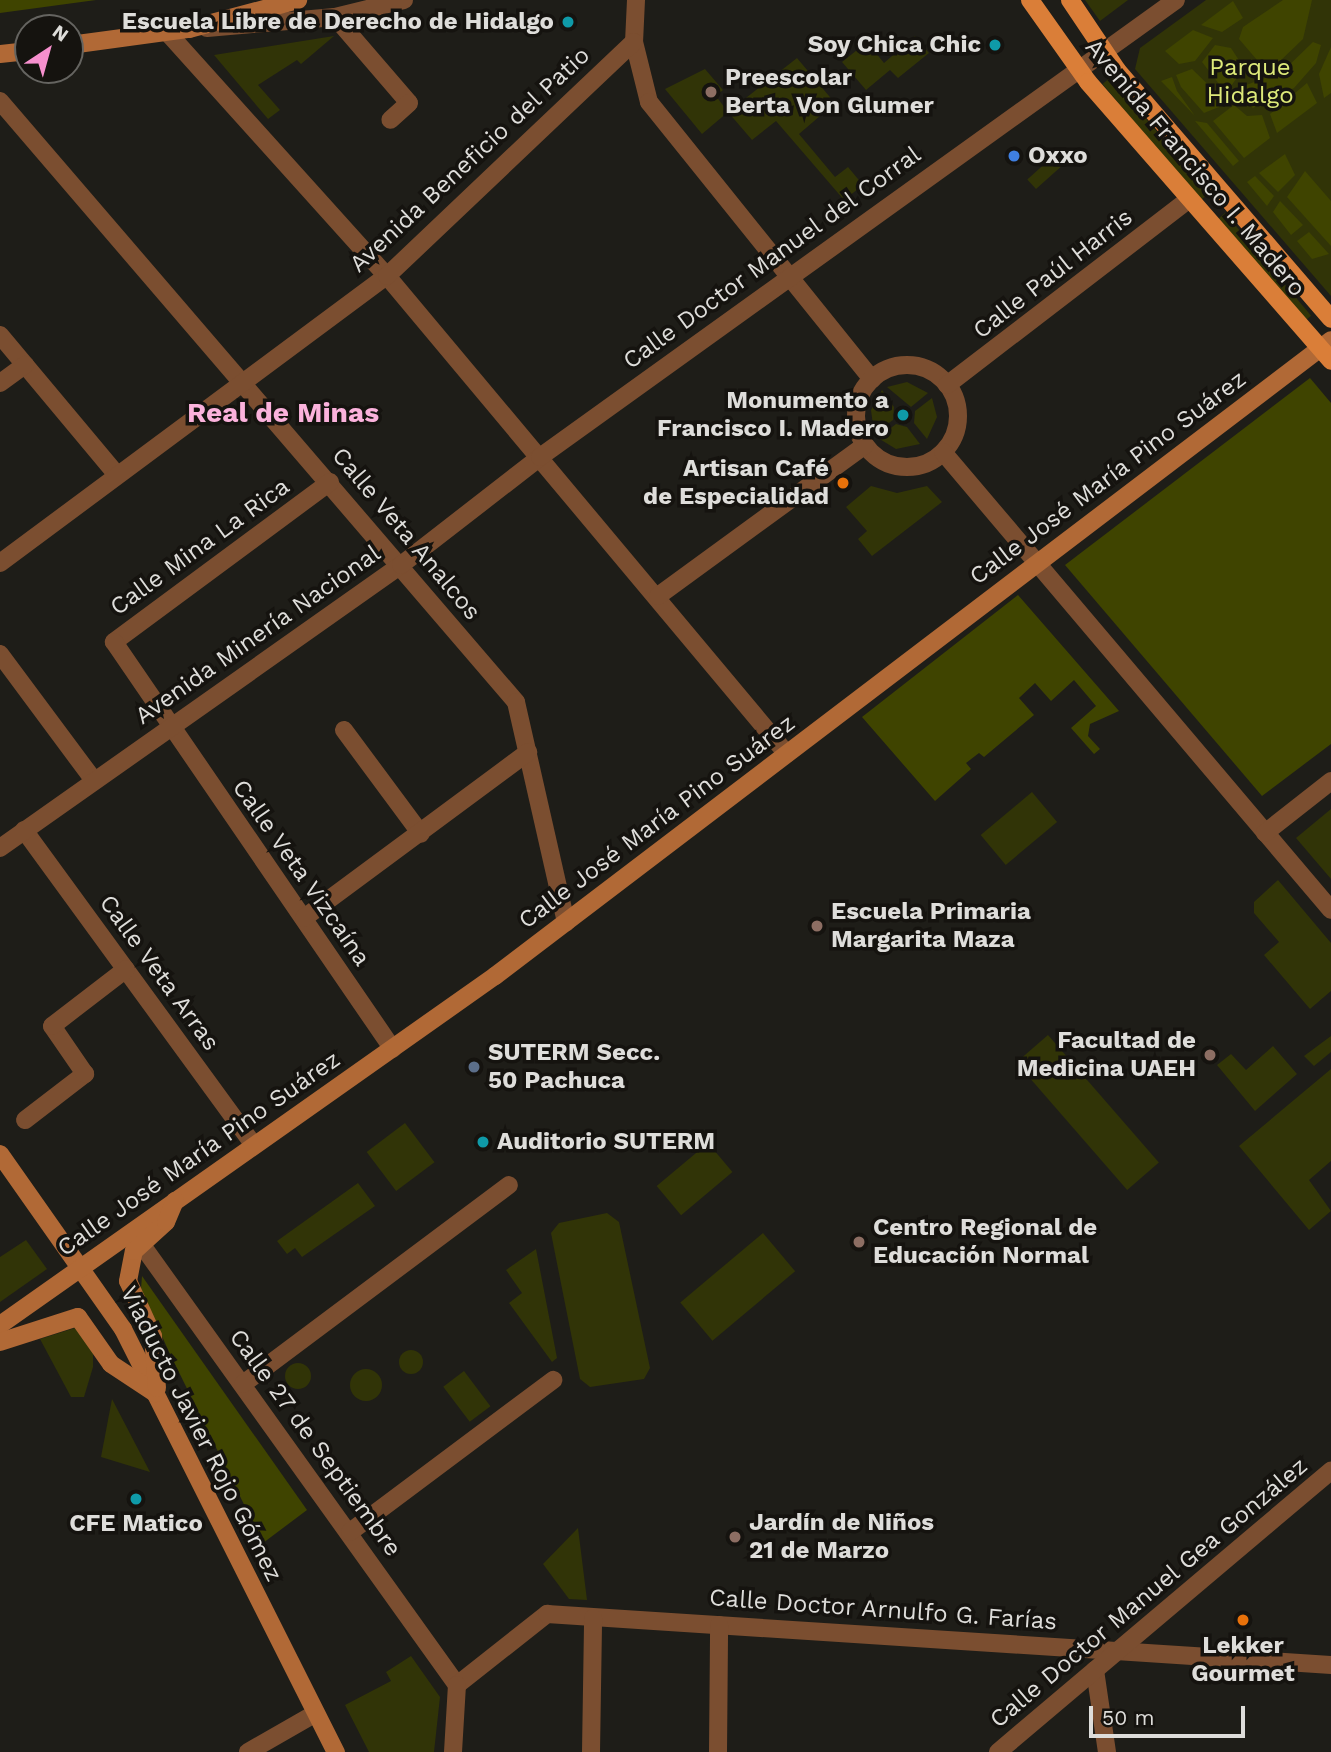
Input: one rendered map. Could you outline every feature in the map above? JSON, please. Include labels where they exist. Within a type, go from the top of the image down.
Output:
[{"type":"main road","points":[[84,43],[189,29],[298,0]]},
{"type":"main road","name":"Avenida Francisco I. Madero","points":[[1030,0],[1076,67],[1188,200],[1328,350]]},
{"type":"main road","name":"Avenida Francisco I. Madero","points":[[1070,0],[1103,53],[1331,319]]},
{"type":"main road","name":"Calle José María Pino Suárez","points":[[0,1325],[83,1266],[166,1222],[176,1199],[393,1049],[566,922],[1034,562],[1328,350]]},
{"type":"main road","name":"Viaducto Javier Rojo Gómez","points":[[0,1154],[83,1266],[158,1395],[335,1752]]},
{"type":"main road","points":[[136,1236],[128,1282],[153,1336],[158,1395]]},
{"type":"main road","points":[[0,1342],[78,1317],[111,1364],[158,1395]]},
{"type":"street","points":[[189,29],[335,18],[404,0]]},
{"type":"street","points":[[636,0],[634,42],[649,102],[787,277],[872,379]]},
{"type":"street","name":"Calle Doctor Manuel del Corral","points":[[540,457],[1076,67],[1103,53],[1176,0]]},
{"type":"street","points":[[335,18],[409,103],[390,120]]},
{"type":"street","points":[[167,32],[387,276],[658,596],[787,754]]},
{"type":"street","name":"Avenida Beneficio del Patio","points":[[0,563],[387,276],[634,42]]},
{"type":"street","name":"Calle Veta Analcos","points":[[0,101],[330,482],[516,702],[566,922]]},
{"type":"street","name":"Calle Paúl Harris","points":[[947,385],[1188,200]]},
{"type":"street","points":[[0,335],[117,475]]},
{"type":"street","points":[[0,383],[24,365]]},
{"type":"street","points":[[911,365],[947,385],[957,420],[943,452],[902,467],[865,445],[857,403],[872,379],[911,365]]},
{"type":"street","points":[[658,596],[865,445]]},
{"type":"street","points":[[943,452],[1331,910]]},
{"type":"street","name":"Avenida Minería Nacional","points":[[0,848],[168,726],[401,565],[540,457]]},
{"type":"street","name":"Calle Mina La Rica","points":[[168,726],[114,642],[330,482]]},
{"type":"street","points":[[0,654],[93,779]]},
{"type":"street","name":"Calle Veta Vizcaína","points":[[168,726],[393,1049]]},
{"type":"street","points":[[344,730],[421,834]]},
{"type":"street","points":[[304,918],[421,834],[528,752]]},
{"type":"street","points":[[1265,833],[1331,781]]},
{"type":"street","name":"Calle Veta Arras","points":[[24,831],[253,1144]]},
{"type":"street","points":[[25,1120],[85,1074],[52,1026],[126,969]]},
{"type":"street","points":[[243,1384],[509,1185]]},
{"type":"street","name":"Calle 27 de Septiembre","points":[[136,1236],[457,1685]]},
{"type":"street","points":[[350,1532],[553,1380]]},
{"type":"street","name":"Calle Doctor Manuel Gea González","points":[[998,1752],[1331,1471]]},
{"type":"street","name":"Calle Doctor Arnulfo G. Farías","points":[[457,1685],[547,1614],[1119,1649],[1331,1665]]},
{"type":"street","points":[[591,1752],[593,1618]]},
{"type":"street","points":[[719,1625],[719,1752]]},
{"type":"street","points":[[1095,1670],[1107,1752]]},
{"type":"street","points":[[453,1752],[457,1685]]},
{"type":"street","points":[[248,1752],[316,1713]]},
{"type":"green space","points":[[1085,0],[1128,0],[1100,21]]},
{"type":"green space","name":"Parque Hidalgo","points":[[1206,0],[1331,0],[1331,296],[1135,69],[1140,48]]},
{"type":"green space","points":[[334,36],[301,64],[297,60],[258,85],[280,110],[268,119],[214,55]]},
{"type":"green space","points":[[915,36],[929,53],[898,78],[890,70],[866,90],[842,62],[867,42],[884,63]]},
{"type":"green space","points":[[797,58],[840,109],[827,110],[799,134],[835,177],[848,167],[863,185],[844,200],[776,121],[752,140],[728,112]]},
{"type":"green space","points":[[705,69],[723,90],[716,96],[728,112],[702,134],[665,89]]},
{"type":"green space","points":[[1111,77],[1209,193],[1200,201],[1103,84]]},
{"type":"green space","points":[[1060,150],[1069,160],[1036,189],[1027,179]]},
{"type":"green space","points":[[1225,213],[1311,316],[1305,321],[1219,218]]},
{"type":"green space","points":[[907,382],[928,393],[911,407],[887,387]]},
{"type":"green space","points":[[882,390],[894,407],[893,420],[874,433],[871,410]]},
{"type":"green space","points":[[932,398],[937,417],[927,439],[914,423],[915,411]]},
{"type":"green space","points":[[896,424],[907,427],[920,444],[896,449],[878,438]]},
{"type":"green space","points":[[871,486],[897,493],[927,486],[942,502],[872,556],[858,539],[867,531],[846,507]]},
{"type":"green space","points":[[1032,792],[1057,822],[1006,865],[981,835]]},
{"type":"green space","points":[[1331,809],[1331,879],[1296,838]]},
{"type":"green space","points":[[1278,880],[1331,943],[1331,991],[1310,1009],[1264,955],[1279,942],[1254,913],[1254,902]]},
{"type":"green space","points":[[1048,1035],[1159,1163],[1127,1190],[1016,1063]]},
{"type":"green space","points":[[1331,1036],[1331,1052],[1314,1066],[1304,1056]]},
{"type":"green space","points":[[1273,1046],[1297,1074],[1255,1111],[1217,1065],[1231,1054],[1246,1070]]},
{"type":"green space","points":[[1331,1069],[1331,1161],[1309,1180],[1331,1211],[1309,1230],[1239,1146]]},
{"type":"green space","points":[[405,1123],[434,1162],[396,1191],[367,1152]]},
{"type":"green space","points":[[708,1143],[732,1172],[681,1215],[657,1186]]},
{"type":"green space","points":[[358,1183],[375,1206],[302,1257],[295,1248],[287,1254],[277,1241]]},
{"type":"green space","points":[[607,1213],[619,1222],[650,1368],[644,1379],[590,1387],[580,1379],[551,1233],[559,1223]]},
{"type":"green space","points":[[763,1233],[795,1271],[712,1341],[680,1302]]},
{"type":"green space","points":[[26,1240],[47,1269],[0,1302],[0,1257]]},
{"type":"green space","points":[[536,1249],[557,1358],[552,1362],[509,1303],[522,1293],[506,1270]]},
{"type":"green space","points":[[78,1327],[93,1351],[93,1367],[84,1397],[71,1397],[40,1339]]},
{"type":"green space","points":[[411,1350],[420,1353],[423,1362],[420,1371],[411,1374],[402,1371],[399,1362],[402,1353]]},
{"type":"green space","points":[[298,1363],[307,1367],[311,1376],[307,1385],[298,1389],[289,1385],[285,1376],[289,1367]]},
{"type":"green space","points":[[366,1369],[377,1374],[382,1385],[377,1396],[366,1401],[355,1396],[350,1385],[355,1374]]},
{"type":"green space","points":[[464,1371],[490,1406],[470,1422],[443,1387]]},
{"type":"green space","points":[[112,1399],[150,1472],[101,1457]]},
{"type":"green space","points":[[578,1528],[587,1600],[569,1599],[543,1564]]},
{"type":"green space","points":[[411,1656],[440,1697],[434,1752],[369,1752],[345,1705],[391,1681],[386,1672]]},
{"type":"shaded area","points":[[0,0],[96,0],[0,13]]},
{"type":"shaded area","points":[[1283,0],[1312,0],[1303,39],[1278,63],[1263,67],[1239,39],[1243,27]]},
{"type":"shaded area","points":[[1233,1],[1243,18],[1222,32],[1201,25]]},
{"type":"shaded area","points":[[1193,30],[1213,38],[1195,61],[1179,64],[1165,51]]},
{"type":"shaded area","points":[[1313,42],[1321,45],[1316,63],[1294,88],[1253,108],[1243,100],[1241,87],[1283,71]]},
{"type":"shaded area","points":[[1215,45],[1231,48],[1244,68],[1226,93],[1202,62]]},
{"type":"shaded area","points":[[1331,47],[1331,93],[1324,98],[1319,74]]},
{"type":"shaded area","points":[[1192,69],[1222,98],[1219,107],[1204,113],[1181,87],[1176,75]]},
{"type":"shaded area","points":[[1172,77],[1177,91],[1195,116],[1161,81]]},
{"type":"shaded area","points":[[1307,83],[1317,103],[1277,133],[1270,114]]},
{"type":"shaded area","points":[[1234,105],[1247,116],[1262,115],[1270,138],[1244,158],[1213,121]]},
{"type":"shaded area","points":[[1195,121],[1207,123],[1239,161],[1233,166]]},
{"type":"shaded area","points":[[1285,154],[1295,175],[1278,192],[1259,173]]},
{"type":"shaded area","points":[[1305,171],[1331,201],[1331,246],[1287,197]]},
{"type":"shaded area","points":[[1255,176],[1274,196],[1267,206],[1247,182]]},
{"type":"shaded area","points":[[1280,201],[1303,225],[1291,235],[1273,212]]},
{"type":"shaded area","points":[[1309,232],[1329,254],[1312,259],[1297,241]]},
{"type":"shaded area","points":[[1310,378],[1331,403],[1331,744],[1262,796],[1065,565]]},
{"type":"shaded area","points":[[1018,595],[1119,711],[1090,724],[1088,736],[1100,749],[1094,754],[1071,728],[1096,706],[1074,680],[1051,701],[1035,683],[1019,698],[1034,715],[984,757],[979,753],[966,763],[971,769],[935,801],[862,717]]},
{"type":"shaded area","points":[[142,1276],[307,1510],[263,1543],[169,1352],[141,1289]]},
{"type":"place","name":"Escuela Libre de Derecho de Hidalgo","points":[[568,22]]},
{"type":"place","name":"Soy Chica Chic","points":[[995,45]]},
{"type":"place","name":"Preescolar Berta Von Glumer","points":[[711,92]]},
{"type":"place","name":"Oxxo","points":[[1014,156]]},
{"type":"place","name":"Monumento a Francisco I. Madero","points":[[903,415]]},
{"type":"place","name":"Artisan Café de Especialidad","points":[[843,483]]},
{"type":"place","name":"Escuela Primaria Margarita Maza","points":[[817,926]]},
{"type":"place","name":"Facultad de Medicina UAEH","points":[[1210,1055]]},
{"type":"place","name":"SUTERM Secc. 50 Pachuca","points":[[474,1067]]},
{"type":"place","name":"Auditorio SUTERM","points":[[483,1142]]},
{"type":"place","name":"Centro Regional de Educación Normal","points":[[859,1242]]},
{"type":"place","name":"CFE Matico","points":[[136,1499]]},
{"type":"place","name":"Jardín de Niños 21 de Marzo","points":[[735,1537]]},
{"type":"place","name":"Lekker Gourmet","points":[[1243,1620]]},
{"type":"district","name":"Real de Minas","points":[[283,413]]}]
